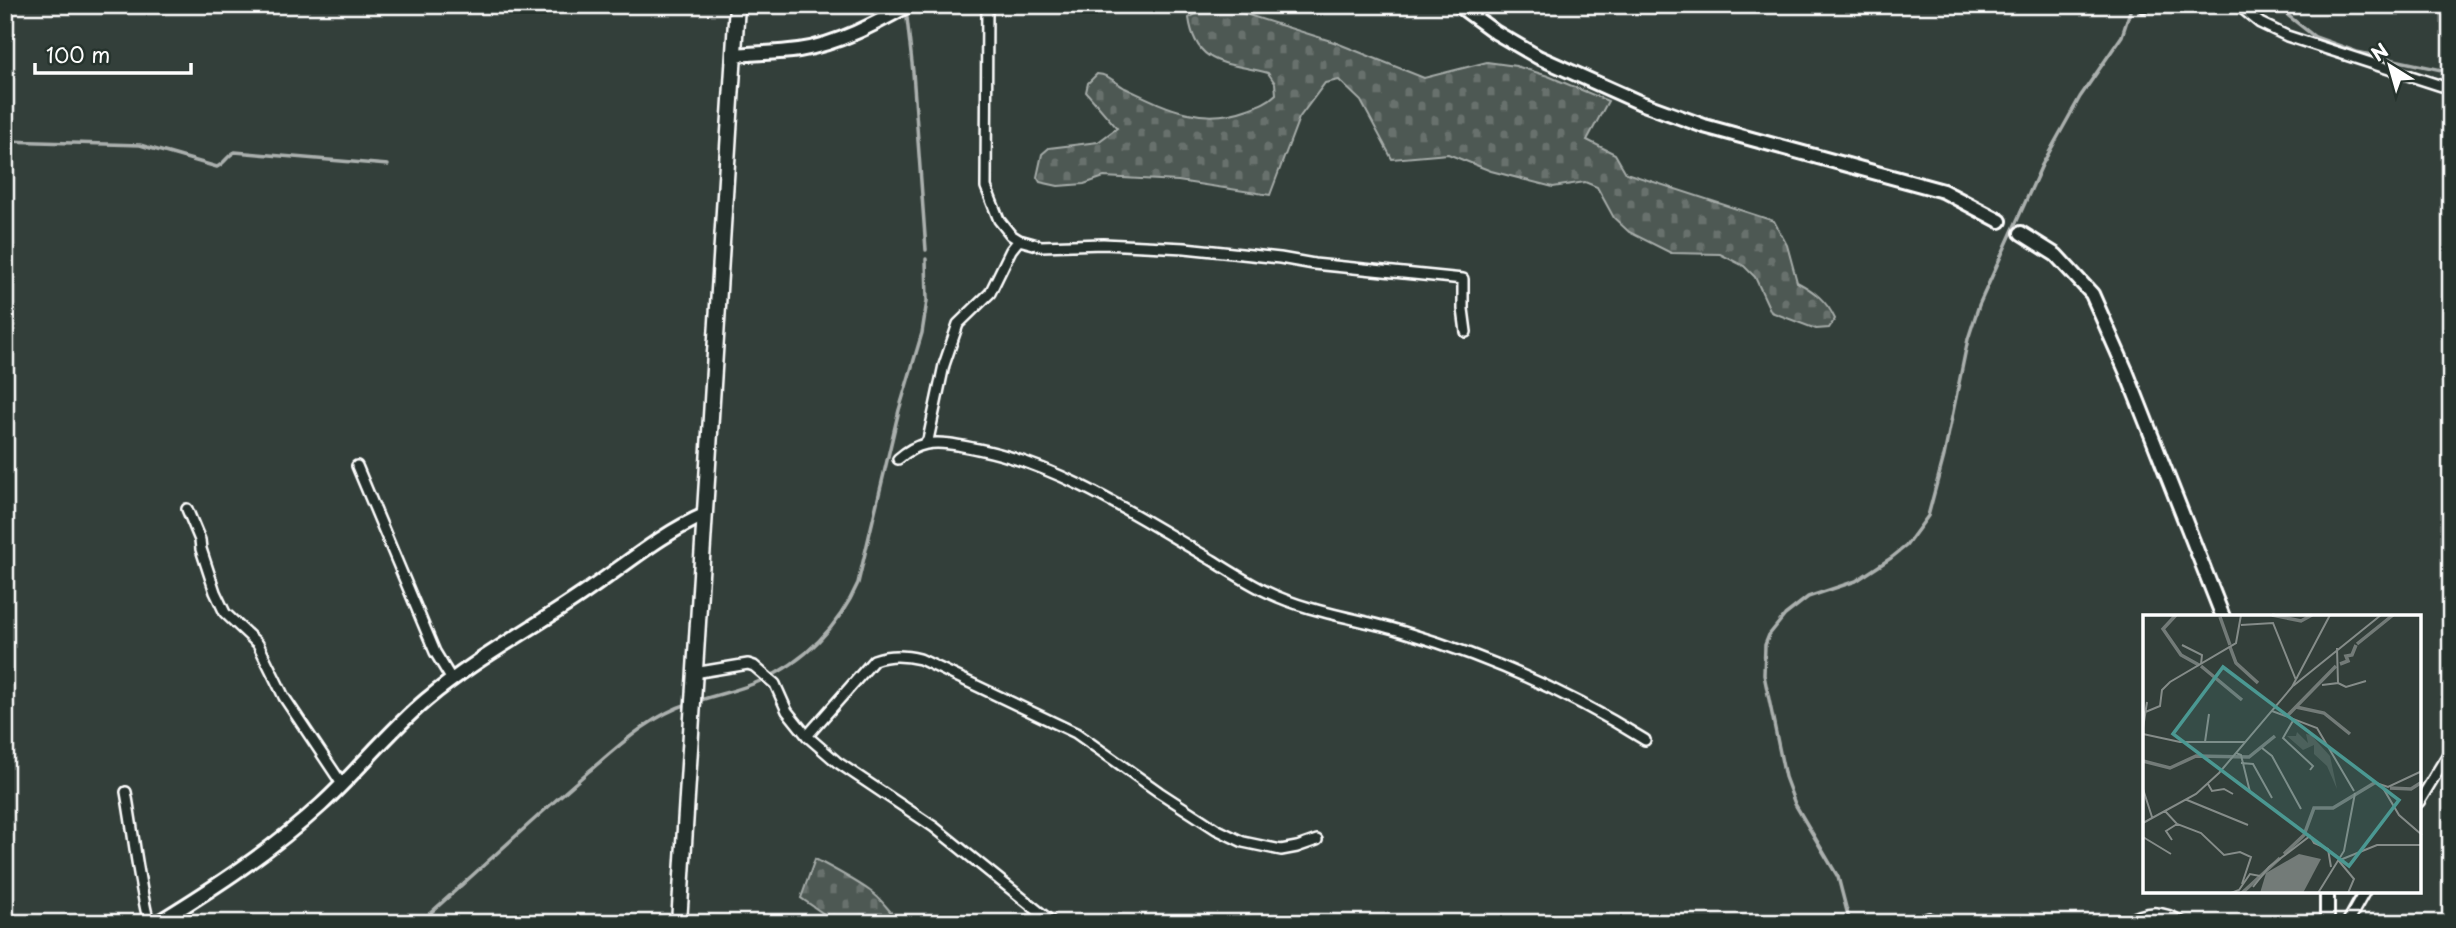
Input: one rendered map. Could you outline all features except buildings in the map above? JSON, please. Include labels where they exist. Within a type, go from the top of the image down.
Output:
[{"type":"main road","points":[[679,923],[737,5]]},
{"type":"street","points":[[734,55],[798,50],[823,44],[847,36],[909,5]]},
{"type":"street","points":[[987,5],[986,187],[999,220],[1019,240],[1041,246],[1103,244],[1185,248],[1463,279],[1466,332]]},
{"type":"street","points":[[1458,5],[1514,44],[1538,57],[1641,103],[1704,126],[1943,191],[2000,221]]},
{"type":"street","points":[[2238,5],[2260,23],[2287,36],[2451,89]]},
{"type":"street","points":[[2021,233],[2056,254],[2092,294],[2126,371],[2222,615]]},
{"type":"street","points":[[925,444],[944,365],[958,324],[990,293],[1011,250],[1019,240]]},
{"type":"street","points":[[898,459],[925,444],[940,443],[996,453],[1055,473],[1165,532],[1266,592],[1300,605],[1424,638],[1502,665],[1586,704],[1645,740]]},
{"type":"street","points":[[357,466],[435,652],[452,680]]},
{"type":"street","points":[[187,509],[221,606],[233,623],[258,644],[284,697],[342,784]]},
{"type":"street","points":[[157,923],[203,895],[286,835],[342,784],[406,719],[452,680],[495,649],[585,593],[682,524],[704,515]]},
{"type":"street","points":[[807,736],[874,660],[885,656],[911,657],[947,671],[1076,733],[1216,829],[1243,842],[1281,850],[1297,848],[1317,840]]},
{"type":"street","points":[[694,680],[748,664],[760,672],[775,684],[787,711],[807,736],[838,762],[934,827],[1053,923]]},
{"type":"street","points":[[2421,799],[2451,749]]},
{"type":"street","points":[[126,792],[141,892],[149,923]]},
{"type":"street","points":[[2327,893],[2328,923]]},
{"type":"street","points":[[2347,923],[2364,893]]},
{"type":"street","points":[[2123,923],[2142,913],[2151,912],[2164,913],[2184,923]]},
{"type":"street","points":[[1916,923],[1928,918],[1938,923]]},
{"type":"green space","points":[[1199,12],[1239,12],[1334,42],[1424,78],[1487,62],[1516,66],[1548,76],[1608,101],[1587,140],[1615,154],[1626,173],[1774,221],[1787,245],[1797,282],[1819,297],[1835,319],[1829,328],[1816,329],[1771,312],[1755,277],[1744,266],[1720,254],[1671,253],[1629,232],[1614,218],[1597,187],[1585,182],[1553,187],[1491,171],[1448,154],[1392,159],[1361,101],[1339,80],[1325,83],[1299,118],[1270,195],[1178,181],[1104,177],[1084,184],[1058,186],[1040,182],[1037,177],[1042,154],[1049,148],[1098,142],[1117,128],[1086,92],[1088,83],[1097,74],[1170,108],[1200,115],[1231,114],[1260,105],[1276,94],[1275,83],[1268,73],[1217,60],[1199,46],[1189,18]]},
{"type":"green space","points":[[815,859],[870,891],[903,923],[837,923],[801,898]]},
{"type":"waterway","points":[[1850,923],[1838,877],[1795,804],[1785,777],[1764,675],[1765,645],[1769,635],[1785,615],[1808,597],[1856,581],[1891,558],[1906,546],[1928,516],[1944,456],[1968,339],[1979,305],[2042,165],[2080,97],[2122,36],[2132,5]]},
{"type":"waterway","points":[[2275,5],[2315,37],[2357,52],[2451,72]]},
{"type":"waterway","points":[[907,18],[926,250]]},
{"type":"waterway","points":[[5,141],[140,145],[217,167],[235,152],[388,165]]},
{"type":"waterway","points":[[698,701],[753,684],[792,664],[831,628],[850,599],[858,583],[899,410],[922,333],[927,301],[926,259]]},
{"type":"waterway","points":[[419,923],[624,742],[662,715],[690,703]]}]
